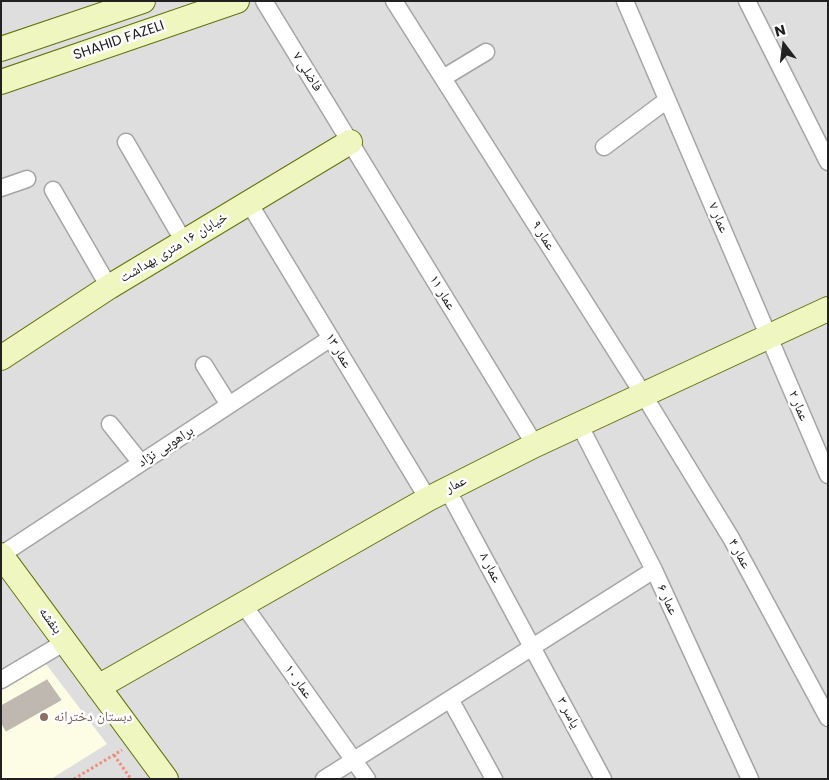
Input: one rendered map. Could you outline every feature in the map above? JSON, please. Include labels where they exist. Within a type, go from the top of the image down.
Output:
[{"type":"street","points":[[1,49],[143,1]]},
{"type":"street","name":"SHAHID FAZELI","points":[[1,82],[204,7],[237,1]]},
{"type":"street","name":"فاضلی ۷","points":[[264,1],[350,142]]},
{"type":"street","name":"عمار ۹","points":[[394,1],[644,394]]},
{"type":"street","name":"عمار ۷","points":[[625,1],[768,336]]},
{"type":"street","points":[[747,1],[828,162]]},
{"type":"street","points":[[443,78],[486,52]]},
{"type":"street","points":[[604,147],[667,100]]},
{"type":"street","points":[[126,142],[184,242]]},
{"type":"street","name":"خیابان ۱۶ متری بهداشت","points":[[1,358],[109,287],[350,142]]},
{"type":"street","name":"عمار ۱۱","points":[[350,142],[535,445]]},
{"type":"street","points":[[1,188],[27,178]]},
{"type":"street","points":[[53,190],[109,287]]},
{"type":"street","name":"عمار ۱۳","points":[[249,203],[330,338],[438,494]]},
{"type":"street","name":"عمار","points":[[98,687],[438,494],[579,424],[828,309]]},
{"type":"street","name":"عمار ۲","points":[[768,336],[828,475]]},
{"type":"street","name":"براهویی نژاد","points":[[1,555],[330,338]]},
{"type":"street","points":[[204,365],[229,405]]},
{"type":"street","name":"عمار ۴","points":[[644,394],[731,538],[828,718]]},
{"type":"street","points":[[110,424],[141,463]]},
{"type":"street","name":"عمار ۶","points":[[579,424],[654,570],[750,779]]},
{"type":"street","name":"عمار ۸","points":[[438,494],[532,647]]},
{"type":"street","name":"بنفشه","points":[[1,555],[166,779]]},
{"type":"street","points":[[324,779],[654,570]]},
{"type":"street","name":"عمار ۱۰","points":[[243,604],[367,779]]},
{"type":"street","points":[[1,680],[65,642]]},
{"type":"street","name":"یاسر ۳","points":[[532,647],[603,779]]},
{"type":"street","points":[[450,699],[494,779]]},
{"type":"path","points":[[74,779],[138,741]]},
{"type":"path","points":[[114,755],[131,779]]},
{"type":"shaded area","points":[[1,1],[828,1],[828,779],[1,779]]},
{"type":"shaded area","name":"دبستان دخترانه","points":[[46,664],[107,744],[51,779],[1,779],[1,690]]},
{"type":"building","points":[[47,680],[61,700],[6,731],[1,722],[1,706]]},
{"type":"place","name":"دبستان دخترانه","points":[[44,717]]}]
